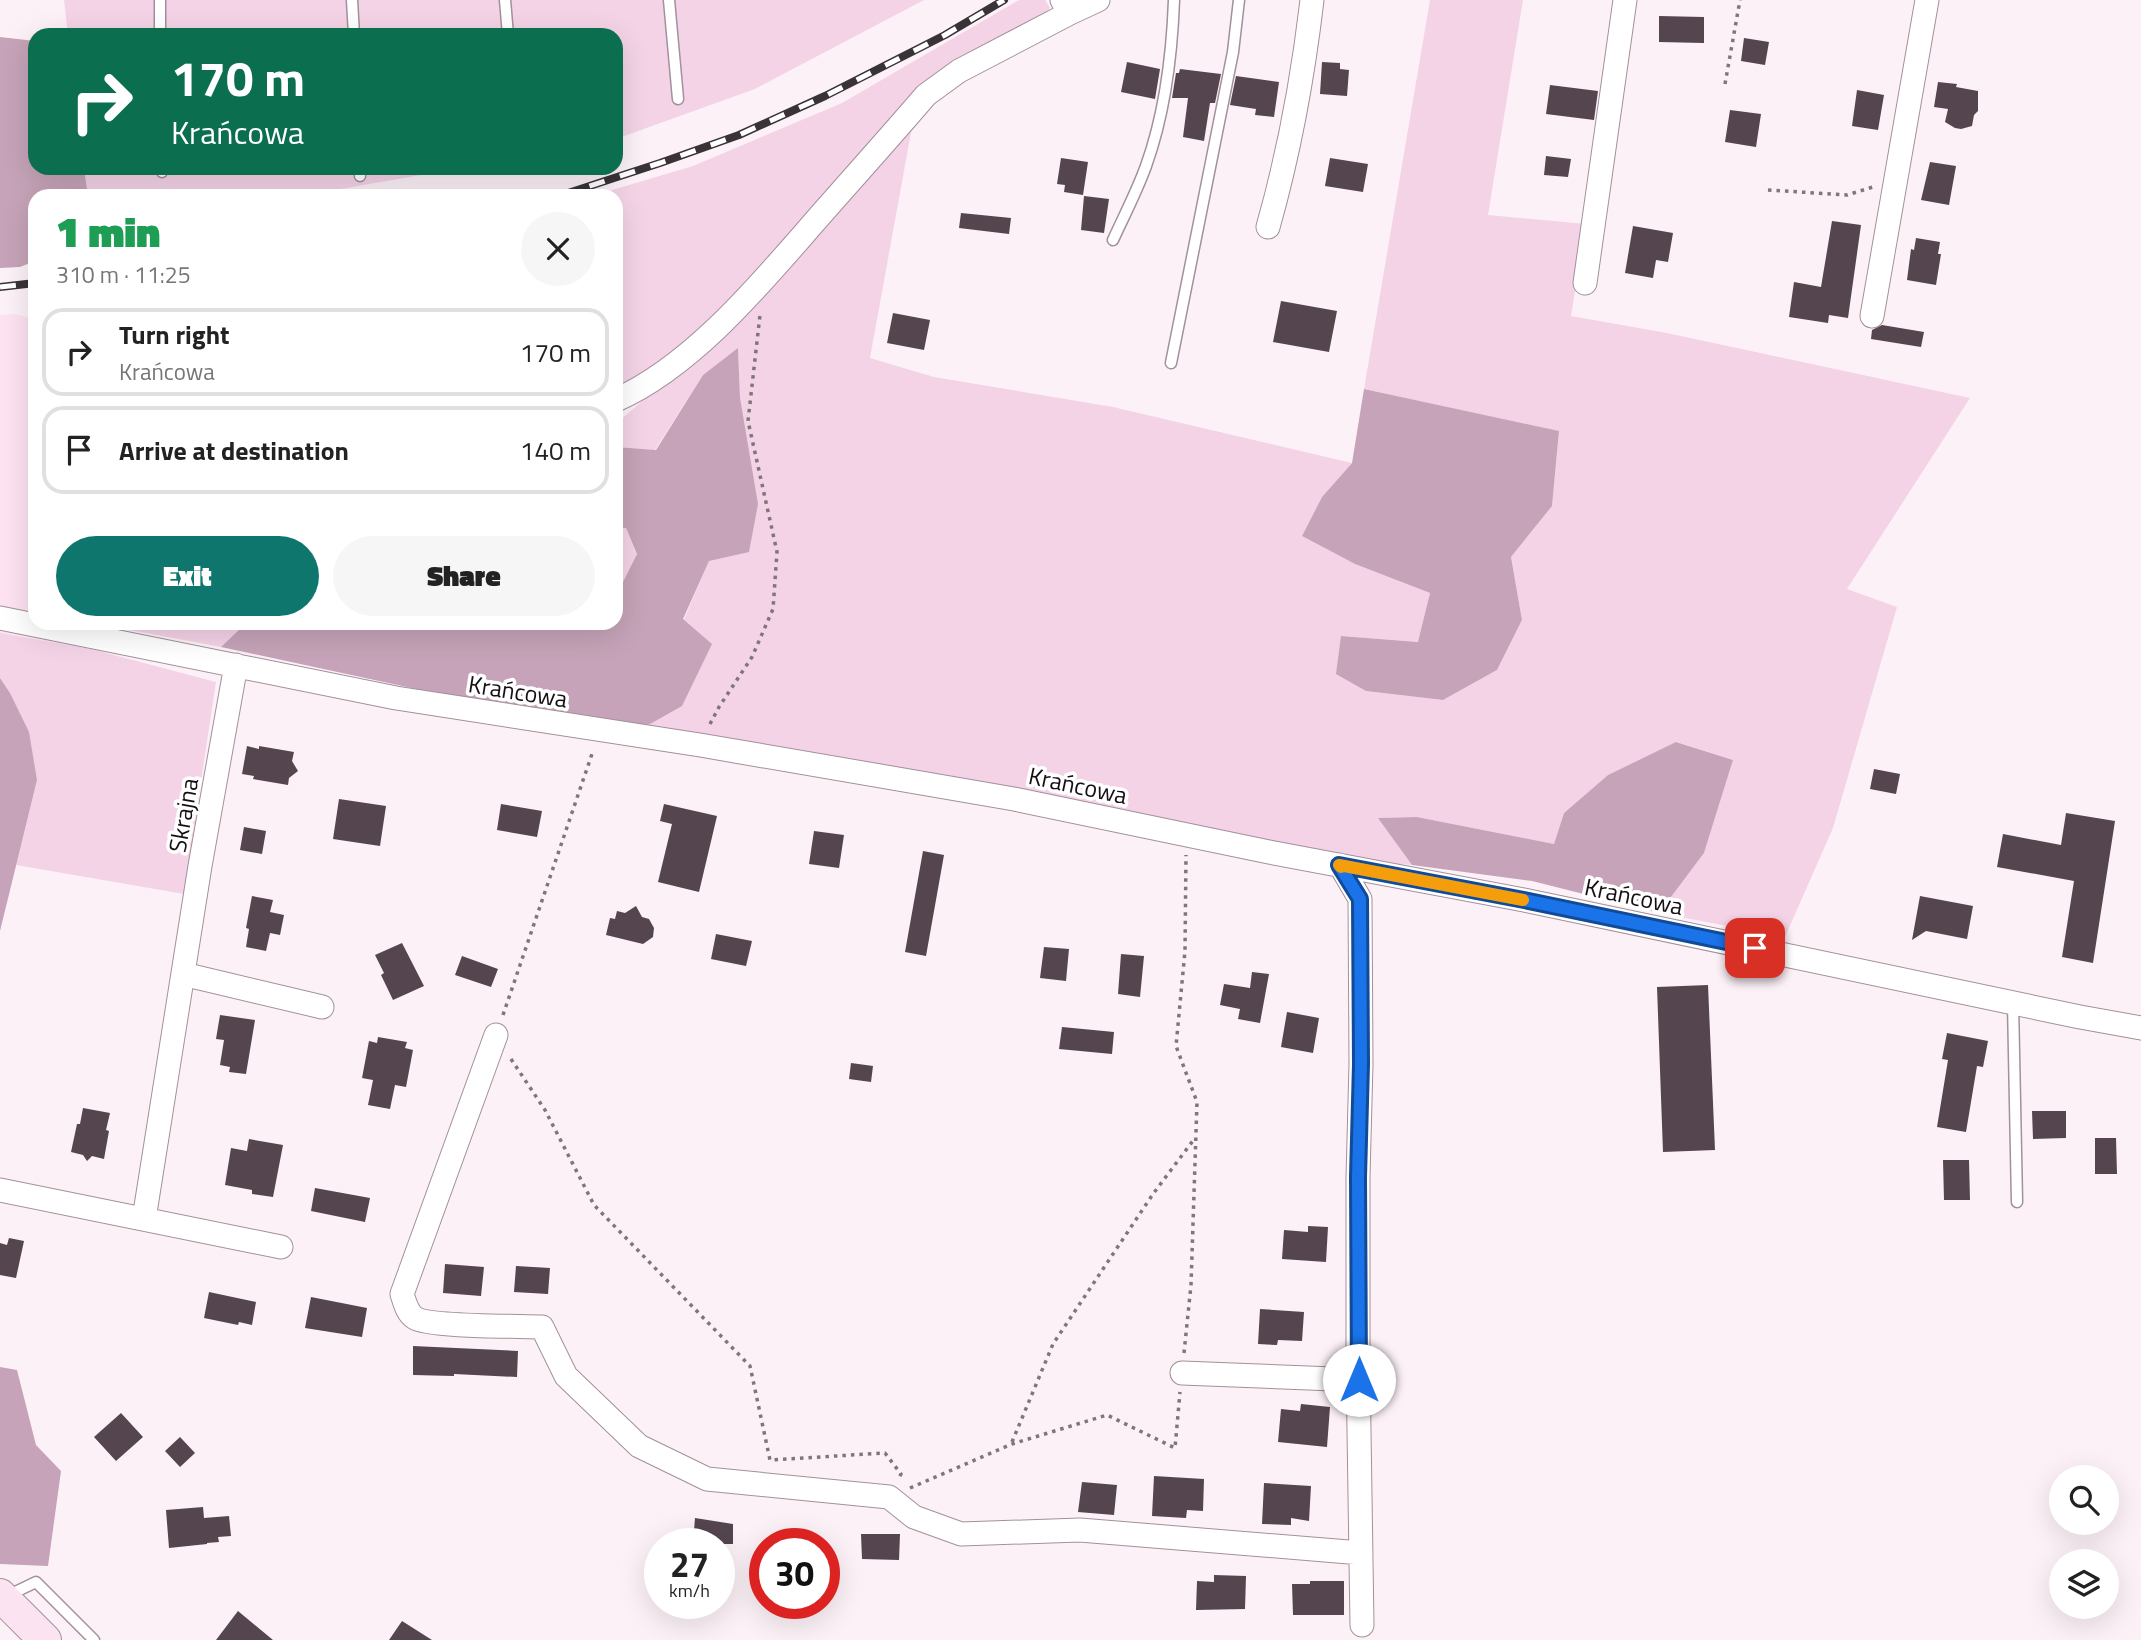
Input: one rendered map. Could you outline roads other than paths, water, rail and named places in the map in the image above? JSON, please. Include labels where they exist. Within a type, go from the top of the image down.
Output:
[{"type":"main road","points":[[2,1596],[45,1640]]},
{"type":"street","points":[[623,397],[668,370],[732,313],[926,95],[959,71],[1066,6],[1098,0]]},
{"type":"street","points":[[1268,227],[1280,185],[1305,61],[1312,0]]},
{"type":"street","points":[[1585,283],[1625,0]]},
{"type":"street","points":[[1872,316],[1927,0]]},
{"type":"street","name":"Krańcowa","points":[[0,618],[28,624]]},
{"type":"street","name":"Krańcowa","points":[[56,630],[396,698],[700,745],[1014,799],[1524,900],[2141,1028]]},
{"type":"street","points":[[84,636],[93,630]]},
{"type":"street","name":"Skrajna","points":[[144,1219],[236,665]]},
{"type":"street","points":[[1339,865],[1360,899],[1361,1064],[1358,1177],[1362,1625]]},
{"type":"street","points":[[183,974],[322,1007]]},
{"type":"street","points":[[496,1035],[402,1294],[408,1311],[416,1319],[434,1323],[542,1327],[566,1376],[639,1446],[707,1479],[889,1497],[914,1517],[961,1534],[1080,1530],[1361,1553]]},
{"type":"street","points":[[0,1190],[281,1247]]},
{"type":"street","points":[[1182,1373],[1359,1380]]},
{"type":"lane","points":[[160,0],[160,28]]},
{"type":"lane","points":[[352,0],[354,28]]},
{"type":"lane","points":[[505,0],[507,28]]},
{"type":"lane","points":[[669,0],[678,99]]},
{"type":"lane","points":[[1113,240],[1146,166],[1161,113],[1172,42],[1174,0]]},
{"type":"lane","points":[[1171,363],[1233,52],[1239,0]]},
{"type":"lane","points":[[2013,1003],[2017,1202]]},
{"type":"lane","points":[[2,1596],[36,1582],[94,1640]]},
{"type":"railway","points":[[580,189],[739,135],[825,96],[945,35],[1004,0]]},
{"type":"railway","points":[[0,287],[28,284]]}]
